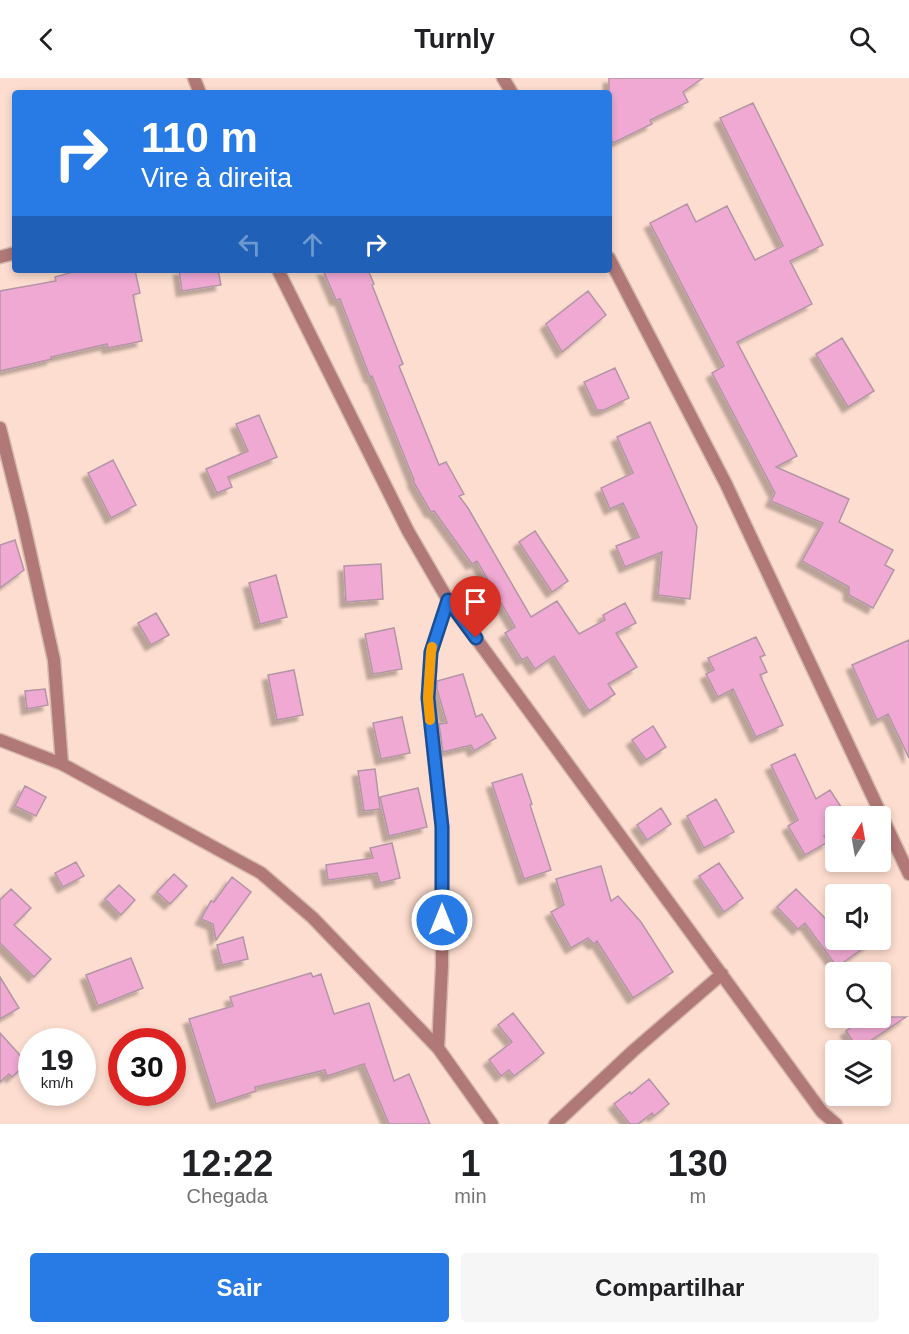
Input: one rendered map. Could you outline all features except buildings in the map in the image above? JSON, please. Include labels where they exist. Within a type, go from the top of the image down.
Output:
[{"type":"street","points":[[612,264],[726,484],[905,855],[909,874]]},
{"type":"street","points":[[279,273],[408,531],[448,600],[822,1112],[836,1124]]},
{"type":"street","points":[[0,428],[54,660],[62,764]]},
{"type":"street","points":[[438,1048],[442,966],[442,827],[428,698],[431,652],[448,600]]},
{"type":"street","points":[[0,740],[62,764],[261,873],[313,918],[438,1048],[492,1124]]},
{"type":"street","points":[[555,1124],[633,1051],[722,974]]},
{"type":"slow traffic","points":[[430,720],[428,698],[432,647]]},
{"type":"route","points":[[442,920],[442,827],[428,698],[431,652],[448,600],[476,638]]}]
